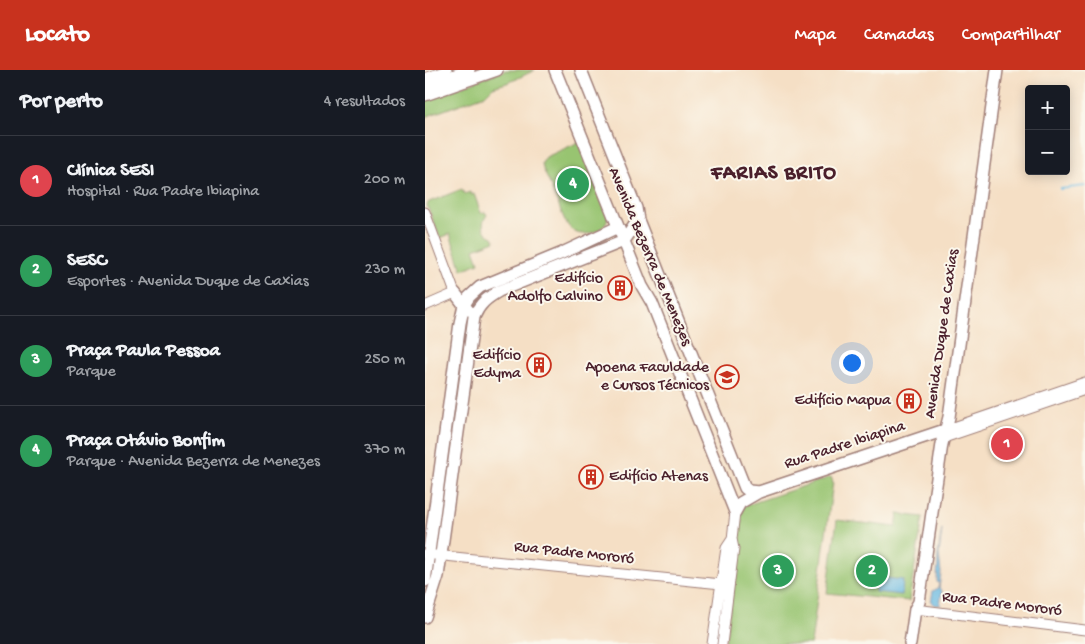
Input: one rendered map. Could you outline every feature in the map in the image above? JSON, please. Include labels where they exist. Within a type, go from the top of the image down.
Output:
[{"type":"main road","points":[[432,76],[469,70]]},
{"type":"main road","points":[[425,95],[497,70]]},
{"type":"main road","name":"Avenida Bezerra de Menezes","points":[[555,70],[642,286],[652,303],[735,512]]},
{"type":"main road","name":"Avenida Bezerra de Menezes","points":[[581,70],[636,208],[638,220],[745,488],[749,491],[759,492]]},
{"type":"main road","name":"Avenida Duque de Caxias","points":[[917,644],[919,607],[942,435],[949,417],[990,70]]},
{"type":"main road","name":"Avenida Duque de Caxias","points":[[966,264],[997,70]]},
{"type":"main road","points":[[425,581],[432,555],[468,362],[474,316],[477,310],[484,300],[499,291],[624,241],[638,220]]},
{"type":"main road","points":[[425,617],[435,586],[432,555],[460,324],[467,301],[480,287],[560,254],[618,227]]},
{"type":"main road","points":[[455,293],[467,301],[484,300]]},
{"type":"main road","points":[[467,301],[470,316],[465,352],[468,362]]},
{"type":"main road","name":"Rua Padre Ibiapina","points":[[735,512],[740,503],[759,492],[942,435]]},
{"type":"main road","name":"Avenida Duque de Caxias","points":[[910,644],[919,607]]},
{"type":"street","points":[[425,212],[455,293],[425,306]]},
{"type":"street","name":"Rua Padre Ibiapina","points":[[942,435],[1085,382]]},
{"type":"street","name":"Rua Padre Ibiapina","points":[[942,435],[1085,390]]},
{"type":"street","points":[[722,644],[733,549],[732,539],[735,512]]},
{"type":"street","points":[[712,644],[726,548],[732,539]]},
{"type":"street","name":"Rua Padre Mororó","points":[[432,555],[721,584]]},
{"type":"street","name":"Rua Padre Mororó","points":[[919,607],[1085,630]]},
{"type":"green space","points":[[506,70],[535,70],[510,82],[493,87],[485,95],[425,117],[425,100]]},
{"type":"green space","points":[[579,142],[609,214],[601,228],[587,234],[574,232],[566,222],[542,163],[546,157]]},
{"type":"green space","points":[[462,189],[464,194],[470,192],[471,195],[474,194],[481,213],[485,212],[487,215],[483,225],[485,231],[495,241],[474,249],[479,263],[462,270],[450,234],[440,238],[427,205],[429,202]]},
{"type":"green space","points":[[831,477],[833,482],[811,644],[725,644],[742,521],[740,516],[744,506]]},
{"type":"green space","points":[[898,514],[923,517],[909,601],[827,593],[837,520],[896,527]]},
{"type":"water","points":[[942,529],[939,554],[941,573],[939,588],[942,591],[940,605],[934,605],[931,602],[933,591],[938,588],[939,584],[937,582],[938,554]]},
{"type":"water","points":[[876,577],[903,580],[902,595],[875,592]]},
{"type":"waterway","points":[[1060,189],[1085,186]]},
{"type":"place","name":"Praça Otávio Bonfim","points":[[573,184]]},
{"type":"place","name":"Edifício Adolfo Calvino","points":[[620,288]]},
{"type":"place","name":"Edifício Edyma","points":[[539,365]]},
{"type":"place","name":"Apoena Faculdade e Cursos Técnicos","points":[[727,377]]},
{"type":"place","name":"Edifício Mapua","points":[[909,401]]},
{"type":"place","name":"Clínica SESI","points":[[1007,444]]},
{"type":"place","name":"Edifício Atenas","points":[[591,477]]},
{"type":"place","name":"Praça Paula Pessoa","points":[[778,571]]},
{"type":"place","name":"SESC","points":[[872,571]]},
{"type":"district","name":"FARIAS BRITO","points":[[774,174]]}]
